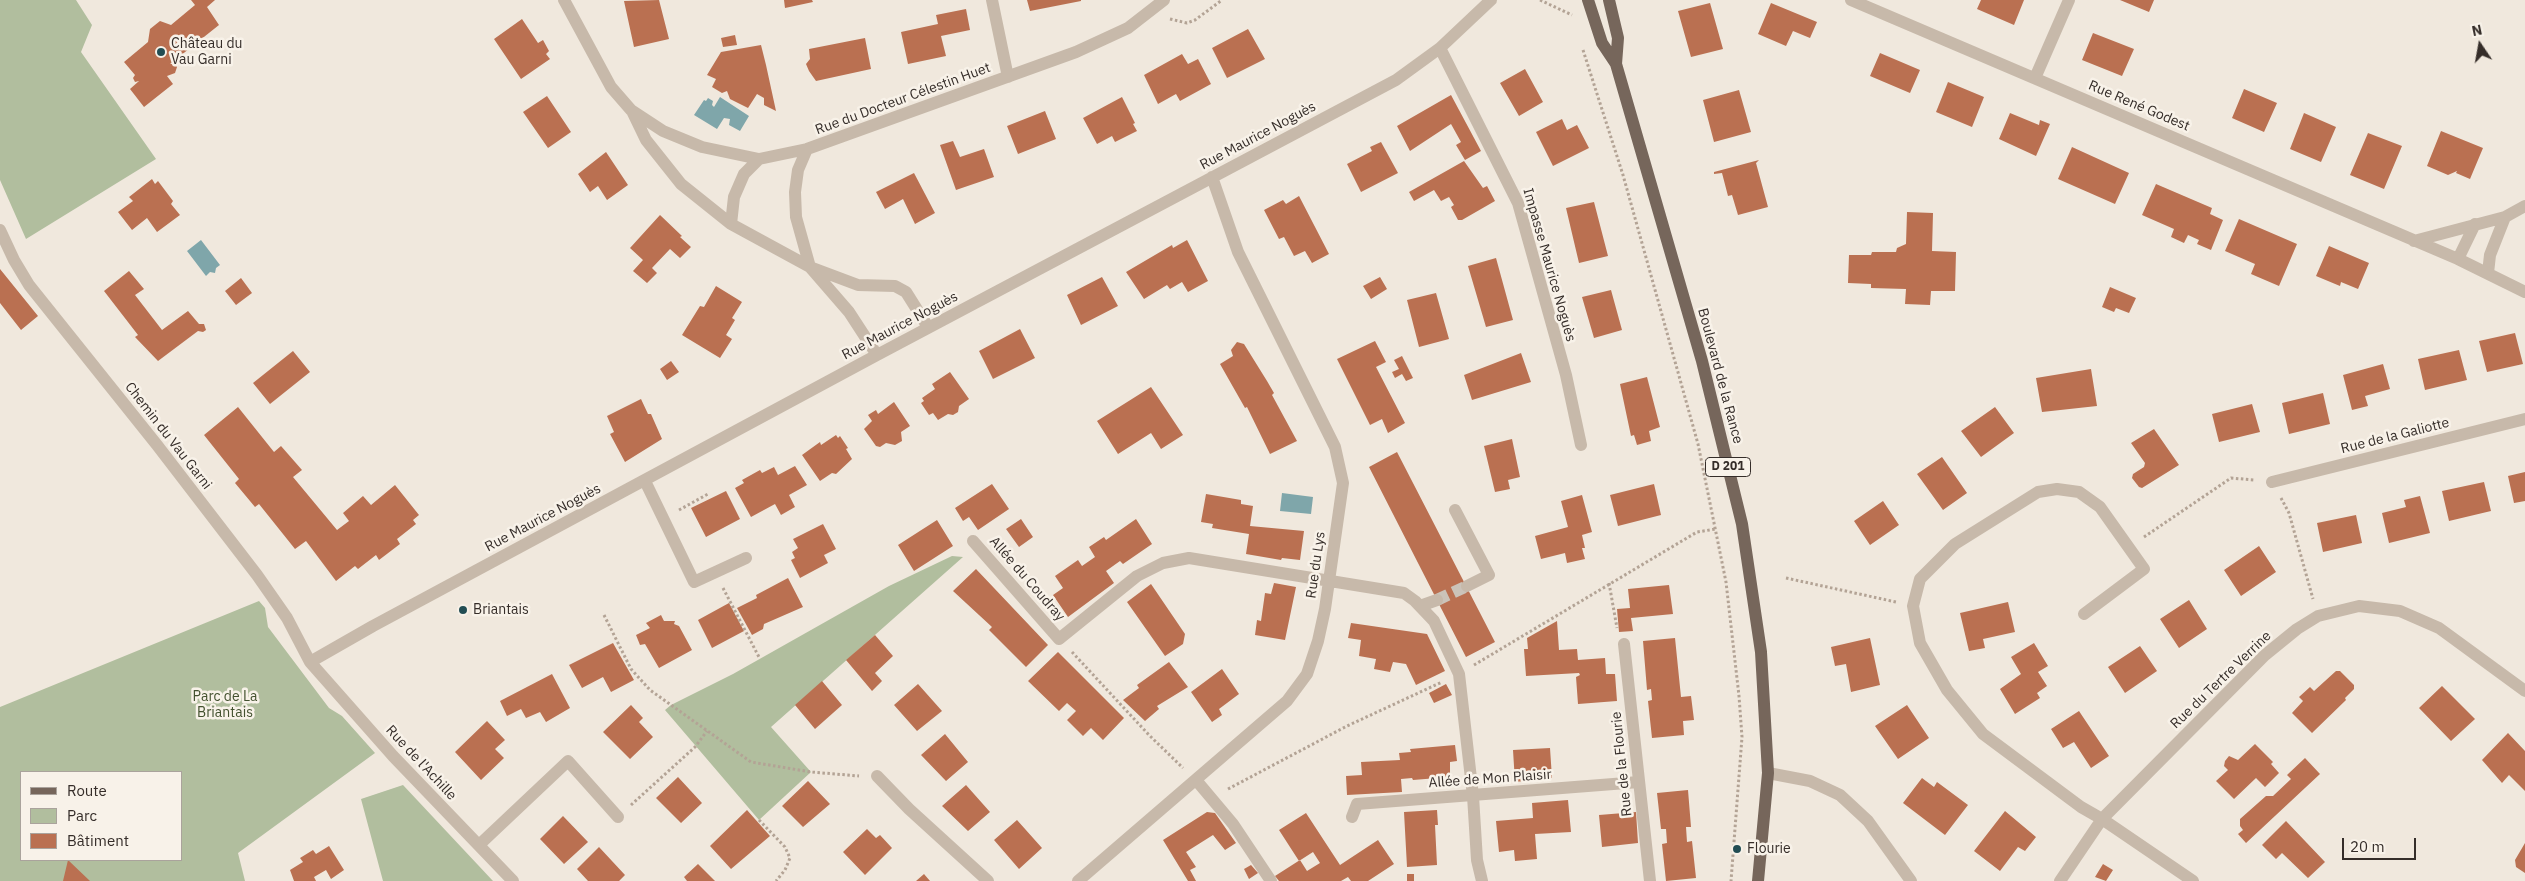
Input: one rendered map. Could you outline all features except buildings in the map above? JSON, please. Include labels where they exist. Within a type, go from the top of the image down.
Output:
[{"type":"main road","name":"Boulevard de la Rance","points":[[1588,0],[1602,42],[1616,64],[1702,361],[1742,524],[1761,652],[1768,773],[1758,881]]},
{"type":"main road","name":"Boulevard de la Rance","points":[[1609,0],[1618,38],[1616,64]]},
{"type":"street","name":"Rue du Docteur Célestin Huet","points":[[564,0],[611,87],[631,110],[646,140],[662,163],[681,184],[731,224],[810,268],[858,285],[895,286],[906,292],[928,327]]},
{"type":"street","name":"Rue du Docteur Célestin Huet","points":[[992,0],[1008,77]]},
{"type":"street","name":"Rue du Docteur Célestin Huet","points":[[631,110],[663,131],[702,147],[759,158],[808,150],[1104,41],[1128,28],[1164,0]]},
{"type":"street","name":"Rue Maurice Noguès","points":[[310,662],[372,626],[645,481],[877,354],[1396,80],[1440,48],[1491,0]]},
{"type":"street","name":"Rue René Godest","points":[[1851,0],[2458,259],[2525,292]]},
{"type":"street","points":[[2036,78],[2069,0]]},
{"type":"street","name":"Impasse Maurice Noguès","points":[[1440,48],[1518,203],[1566,375],[1581,445]]},
{"type":"street","name":"Rue du Docteur Célestin Huet","points":[[808,150],[798,170],[795,192],[796,217],[810,268],[850,312],[877,354]]},
{"type":"street","points":[[731,224],[734,197],[744,174],[759,158]]},
{"type":"street","name":"Rue du Lys","points":[[1078,881],[1287,701],[1308,674],[1318,641],[1330,580],[1343,483],[1335,447],[1238,252],[1212,177]]},
{"type":"street","points":[[2414,241],[2505,217],[2525,206]]},
{"type":"street","points":[[2488,273],[2490,255],[2505,217]]},
{"type":"street","points":[[2458,259],[2475,224]]},
{"type":"street","name":"Chemin du Vau Garni","points":[[0,230],[14,260],[29,285],[158,445],[257,575],[287,618],[310,662]]},
{"type":"street","name":"Rue de la Galiotte","points":[[2272,482],[2525,419]]},
{"type":"street","points":[[645,481],[694,582],[746,558]]},
{"type":"street","points":[[2084,614],[2144,569],[2100,507],[2079,492],[2057,489],[2038,492],[1955,544],[1920,579],[1913,606],[1920,643],[1947,690],[1983,734],[2066,796],[2192,881]]},
{"type":"street","points":[[1455,510],[1489,575],[1466,586]]},
{"type":"street","name":"Allée du Coudray","points":[[973,541],[1059,639],[1137,576],[1163,563],[1189,558],[1404,593],[1434,621],[1459,674],[1473,796]]},
{"type":"street","points":[[1420,606],[1437,600]]},
{"type":"street","name":"Rue du Tertre Verrine","points":[[2060,881],[2102,819],[2265,655],[2297,629],[2318,616],[2359,606],[2400,611],[2439,628],[2525,691]]},
{"type":"street","name":"Rue de la Flourie","points":[[1624,644],[1650,881]]},
{"type":"street","name":"Rue de l'Achille","points":[[310,662],[393,756],[513,881]]},
{"type":"street","points":[[479,845],[568,760],[618,817]]},
{"type":"street","points":[[1768,773],[1810,781],[1840,795],[1868,821],[1911,881]]},
{"type":"street","points":[[877,776],[909,809],[988,881]]},
{"type":"street","points":[[1196,780],[1233,824],[1271,881]]},
{"type":"street","name":"Allée de Mon Plaisir","points":[[1352,817],[1358,804],[1639,782]]},
{"type":"street","points":[[1473,796],[1477,860],[1482,881]]},
{"type":"path","points":[[1147,15],[1187,22],[1195,20],[1222,0]]},
{"type":"path","points":[[1540,0],[1557,10],[1572,14],[1575,22]]},
{"type":"path","points":[[1582,48],[1623,175],[1698,444],[1726,582],[1742,737],[1731,881]]},
{"type":"path","points":[[2128,548],[2231,478],[2272,482],[2289,514],[2318,616]]},
{"type":"path","points":[[684,509],[708,494]]},
{"type":"path","points":[[715,572],[760,659]]},
{"type":"path","points":[[1786,578],[1913,606]]},
{"type":"path","points":[[1609,583],[1618,638],[1624,644]]},
{"type":"path","points":[[604,615],[631,669],[650,690],[751,762],[812,772],[877,776]]},
{"type":"path","points":[[1059,639],[1149,736],[1196,780]]},
{"type":"path","points":[[618,817],[695,747],[707,731]]},
{"type":"path","points":[[759,820],[785,847],[790,858],[786,870],[776,881]]},
{"type":"green space","points":[[0,0],[76,0],[92,25],[81,52],[156,159],[26,239],[0,180]]},
{"type":"green space","points":[[952,556],[963,557],[771,727],[811,772],[759,820],[665,710],[889,586]]},
{"type":"green space","name":"Parc de La Briantais","points":[[259,601],[265,608],[268,627],[329,708],[342,716],[375,753],[238,853],[245,881],[0,881],[0,707]]},
{"type":"green space","points":[[403,785],[493,881],[383,881],[361,799]]},
{"type":"water","points":[[720,97],[749,116],[740,131],[729,125],[730,119],[724,118],[717,129],[694,115],[704,100],[706,101],[708,98],[713,101],[712,105],[714,107]]},
{"type":"water","points":[[201,240],[220,265],[216,268],[215,273],[210,272],[206,276],[187,251]]},
{"type":"water","points":[[1282,493],[1313,497],[1311,514],[1280,511]]},
{"type":"tunnel","points":[[1437,600],[1467,586]]},
{"type":"place","name":"Château du Vau Garni","points":[[161,52]]},
{"type":"place","name":"Briantais","points":[[463,610]]},
{"type":"place","name":"Flourie","points":[[1737,849]]}]
